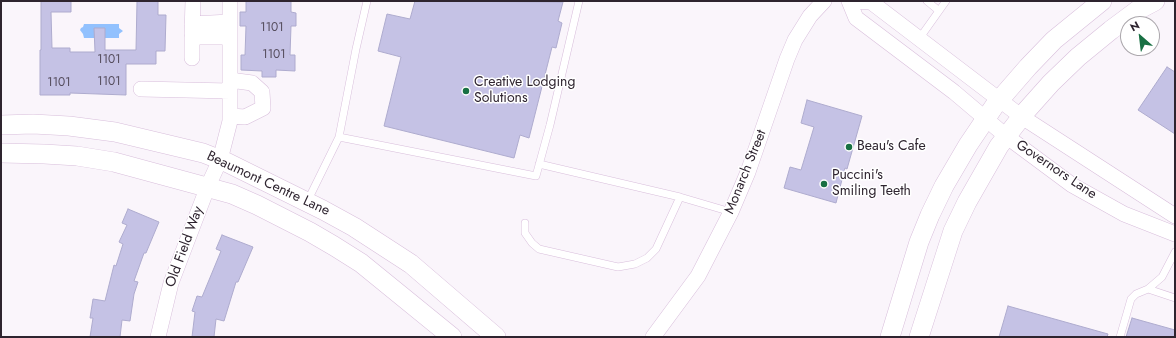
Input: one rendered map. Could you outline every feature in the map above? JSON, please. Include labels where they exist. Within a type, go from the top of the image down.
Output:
[{"type":"street","points":[[192,58],[193,1]]},
{"type":"street","points":[[141,89],[230,86],[252,83],[262,92],[263,108],[245,117],[230,116],[230,86],[230,37],[230,22],[230,1]]},
{"type":"street","name":"Monarch Street","points":[[653,337],[698,276],[731,212],[748,172],[795,40],[810,16],[824,1]]},
{"type":"street","name":"Governors Lane","points":[[849,1],[856,18],[954,92],[1006,136],[1072,185],[1124,214],[1175,234]]},
{"type":"street","name":"Governors Lane","points":[[854,1],[870,2],[1022,117],[1175,216]]},
{"type":"street","points":[[890,337],[919,242],[930,215],[944,186],[985,118],[999,99],[1054,40],[1084,14],[1102,1]]},
{"type":"street","points":[[919,337],[953,231],[974,190],[1006,136],[1052,83],[1078,58],[1111,30],[1138,10],[1155,1]]},
{"type":"street","points":[[192,31],[230,22]]},
{"type":"street","points":[[192,31],[230,37]]},
{"type":"street","name":"Old Field Way","points":[[158,337],[171,283],[208,186],[220,160],[230,116]]},
{"type":"street","name":"Beaumont Centre Lane","points":[[1,125],[33,124],[70,126],[116,132],[202,153],[220,160],[307,202],[354,227],[411,264],[496,337]]},
{"type":"street","name":"Beaumont Centre Lane","points":[[1,153],[77,156],[114,162],[208,186],[257,204],[310,232],[361,263],[452,337]]},
{"type":"lane","points":[[307,202],[339,137],[367,1]]},
{"type":"lane","points":[[339,137],[536,176],[550,125],[579,1]]},
{"type":"lane","points":[[927,1],[938,10]]},
{"type":"lane","points":[[919,39],[938,10],[946,1]]},
{"type":"lane","points":[[539,164],[680,197],[731,212]]},
{"type":"lane","points":[[525,223],[525,233],[532,243],[539,249],[618,267],[635,264],[647,258],[656,249],[680,197]]},
{"type":"lane","points":[[1120,337],[1131,300],[1136,294],[1148,289],[1162,277],[1175,252]]},
{"type":"lane","points":[[1148,289],[1175,298]]},
{"type":"water","points":[[84,24],[119,24],[119,28],[123,31],[119,34],[119,38],[84,38],[80,30]]},
{"type":"building","points":[[41,1],[71,1],[71,12],[51,12],[52,48],[70,48],[70,52],[95,52],[94,28],[105,28],[105,50],[136,50],[137,1],[158,1],[158,15],[166,15],[165,51],[156,51],[156,64],[126,64],[126,95],[70,93],[70,95],[40,95]]},
{"type":"building","points":[[246,1],[291,1],[291,12],[296,13],[296,26],[291,26],[290,55],[295,55],[295,71],[276,70],[276,77],[262,77],[262,71],[241,70],[241,55],[245,55],[246,26],[240,26],[240,12],[246,12]]},
{"type":"building","name":"Creative Lodging Solutions","points":[[415,1],[563,2],[558,21],[562,23],[556,48],[552,47],[529,138],[520,135],[514,158],[384,126],[401,57],[378,51],[387,14],[410,19]]},
{"type":"building","points":[[1167,67],[1175,72],[1175,134],[1138,110]]},
{"type":"building","points":[[807,100],[862,116],[847,169],[845,168],[836,203],[784,188],[790,167],[801,170],[814,127],[801,123]]},
{"type":"building","points":[[128,209],[159,222],[146,253],[144,253],[134,281],[138,282],[134,294],[130,321],[122,320],[120,337],[90,337],[93,318],[90,318],[93,299],[105,301],[114,265],[116,266],[123,244],[119,242],[127,225],[122,223]]},
{"type":"building","points":[[222,235],[253,247],[238,282],[236,282],[224,321],[216,319],[214,337],[192,337],[195,312],[192,311],[197,296],[202,297],[221,251],[216,249]]},
{"type":"building","points":[[1008,306],[1108,334],[1107,337],[999,337]]},
{"type":"building","points":[[1132,318],[1175,330],[1175,337],[1126,337]]},
{"type":"place","name":"Creative Lodging Solutions","points":[[466,91]]},
{"type":"place","name":"Beau's Cafe","points":[[849,147]]},
{"type":"place","name":"Puccini's Smiling Teeth","points":[[824,184]]}]
